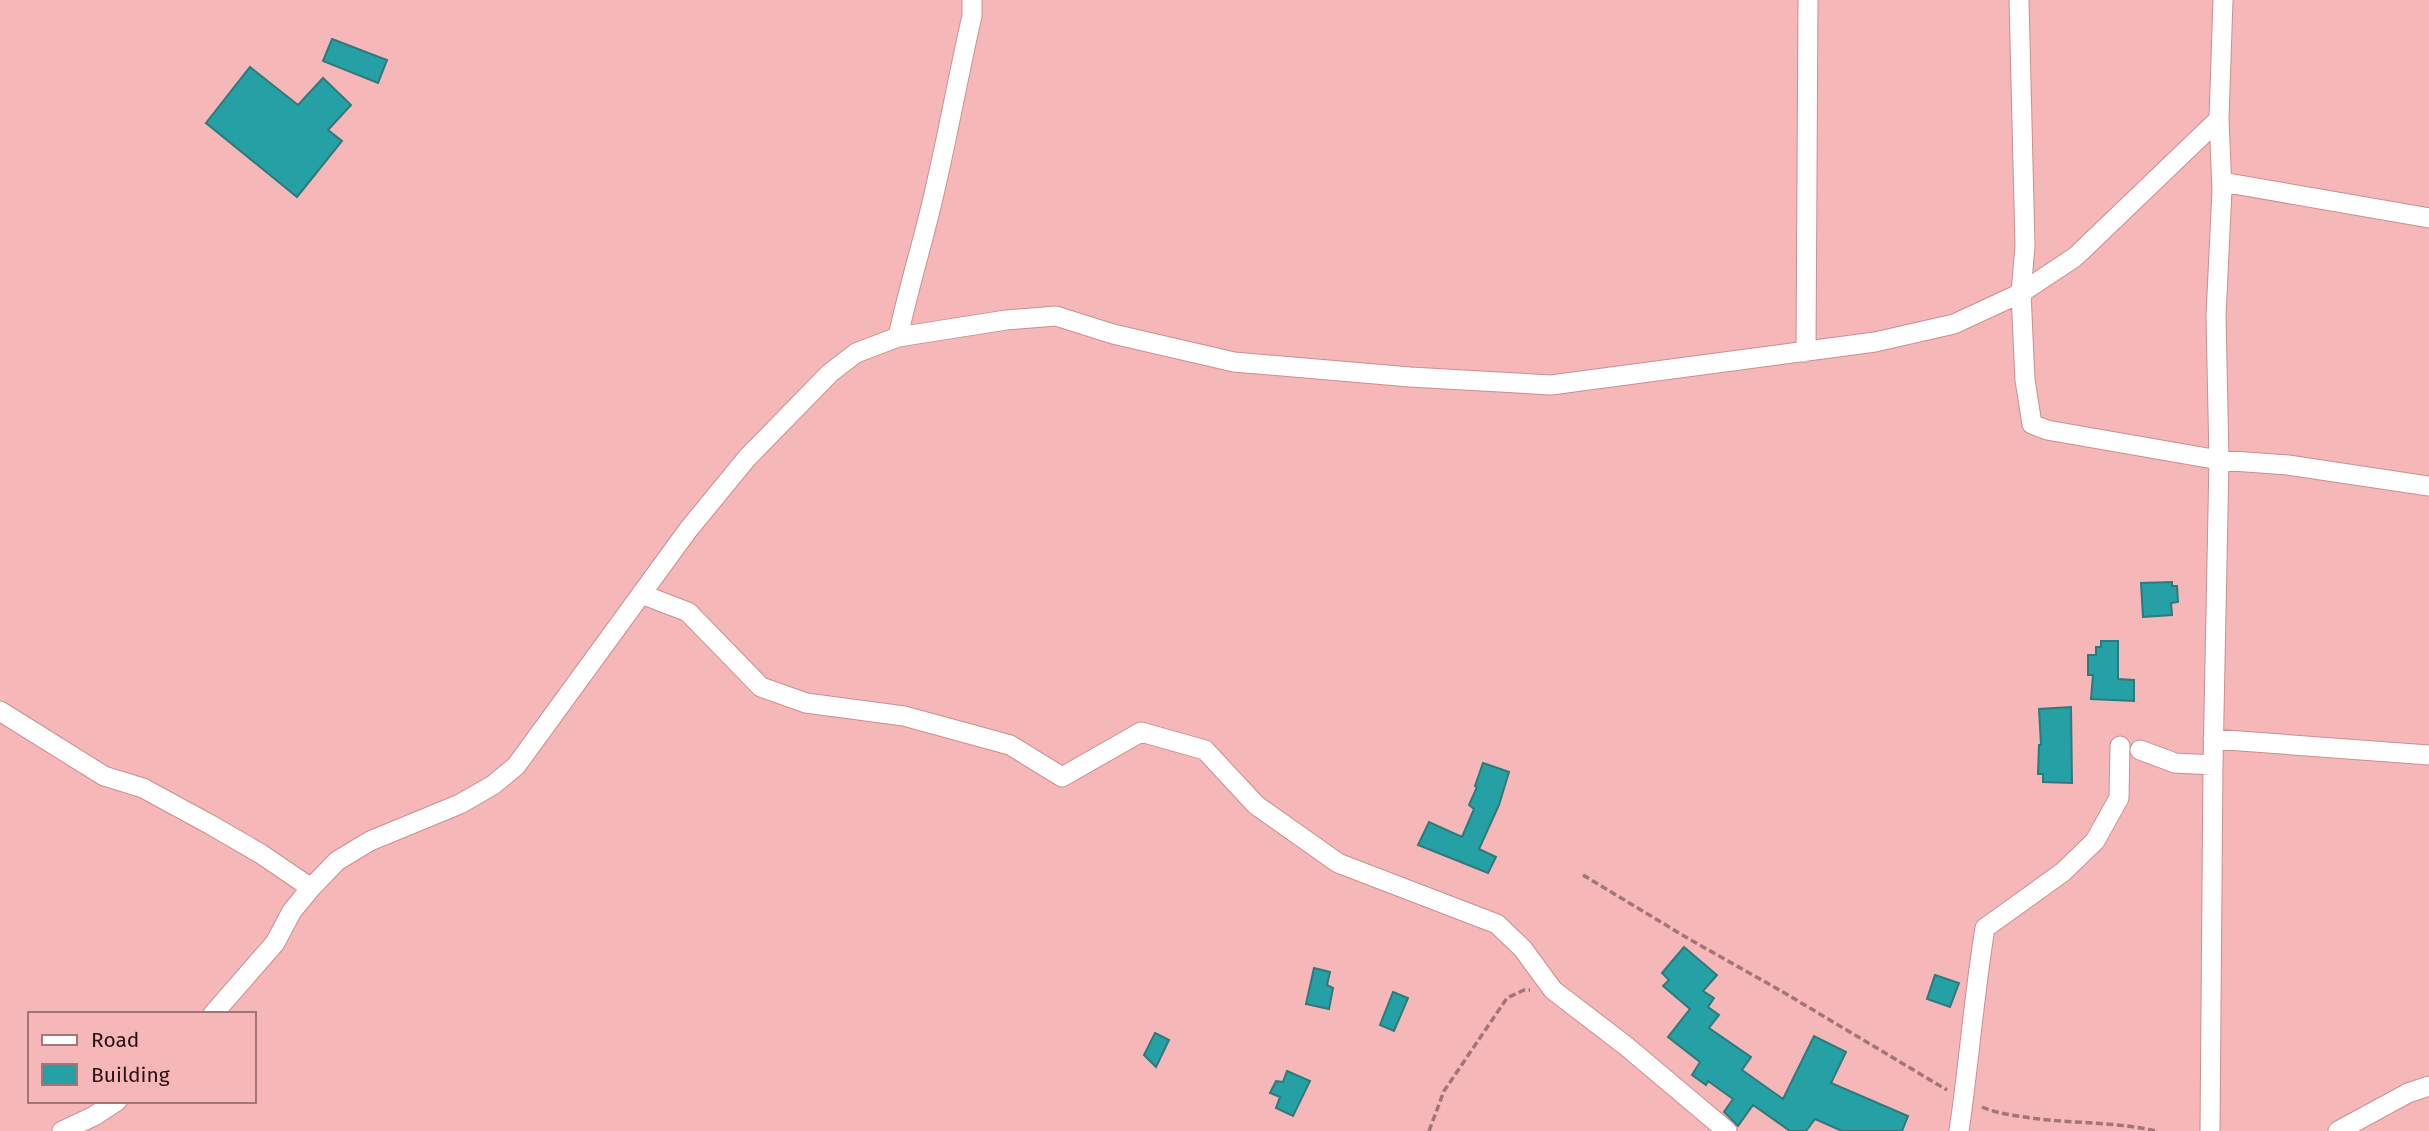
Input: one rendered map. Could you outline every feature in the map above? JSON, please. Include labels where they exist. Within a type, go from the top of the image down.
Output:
[{"type":"street","points":[[898,337],[951,121],[972,16],[972,0]]},
{"type":"street","points":[[1806,352],[1808,0]]},
{"type":"street","points":[[2019,0],[2025,246],[2021,293],[2025,380],[2032,424],[2047,430],[2219,460],[2288,465],[2429,486]]},
{"type":"street","points":[[2210,1131],[2213,739],[2219,460],[2216,316],[2222,182],[2220,119],[2223,0]]},
{"type":"street","points":[[215,1012],[275,943],[292,911],[337,861],[370,841],[460,804],[493,785],[516,766],[688,530],[747,458],[830,373],[856,353],[898,337],[1006,320],[1056,316],[1114,334],[1234,362],[1410,377],[1551,385],[1875,342],[1954,324],[2021,293],[2075,257],[2220,119]]},
{"type":"street","points":[[2222,182],[2429,218]]},
{"type":"street","points":[[641,594],[688,612],[761,687],[806,703],[904,716],[1010,745],[1062,777],[1141,732],[1205,750],[1256,805],[1338,863],[1497,924],[1523,949],[1553,990],[1626,1046],[1727,1131]]},
{"type":"street","points":[[0,711],[104,776],[143,788],[202,820],[261,854],[311,888]]},
{"type":"street","points":[[2213,739],[2429,755]]},
{"type":"street","points":[[1959,1131],[1973,999],[1985,928],[2063,872],[2095,841],[2119,799],[2130,748],[2175,763],[2213,765]]},
{"type":"street","points":[[2338,1131],[2408,1093],[2429,1086]]},
{"type":"street","points":[[62,1131],[114,1103]]},
{"type":"path","points":[[1583,875],[1942,1088],[1993,1112],[2050,1121],[2118,1125],[2156,1131]]},
{"type":"path","points":[[1429,1131],[1444,1091],[1507,998],[1524,990],[1553,990]]},
{"type":"building","points":[[332,39],[387,60],[378,83],[323,61]]},
{"type":"building","points":[[250,67],[298,105],[323,78],[351,105],[328,130],[342,141],[297,197],[206,123]]},
{"type":"building","points":[[2172,582],[2172,586],[2177,586],[2178,602],[2171,603],[2172,615],[2143,617],[2141,583]]},
{"type":"building","points":[[2101,641],[2118,641],[2118,679],[2134,680],[2134,701],[2091,699],[2093,675],[2088,675],[2088,655],[2096,655],[2096,647],[2101,647]]},
{"type":"building","points":[[2071,707],[2072,783],[2043,782],[2043,774],[2038,774],[2041,745],[2039,709]]},
{"type":"building","points":[[1483,763],[1509,772],[1499,805],[1479,849],[1496,857],[1488,873],[1418,845],[1429,822],[1462,837],[1474,809],[1469,805]]},
{"type":"building","points":[[1684,947],[1717,975],[1703,991],[1714,998],[1708,1007],[1719,1015],[1709,1028],[1751,1057],[1742,1070],[1783,1099],[1814,1036],[1846,1052],[1831,1083],[1908,1116],[1902,1131],[1842,1131],[1815,1119],[1806,1131],[1790,1131],[1753,1105],[1738,1126],[1724,1112],[1733,1099],[1708,1081],[1706,1085],[1692,1075],[1700,1062],[1668,1037],[1690,1009],[1663,986],[1669,980],[1662,973]]},
{"type":"building","points":[[1314,968],[1330,972],[1327,985],[1333,988],[1329,1009],[1306,1004]]},
{"type":"building","points":[[1935,975],[1959,983],[1950,1007],[1927,999]]},
{"type":"building","points":[[1393,992],[1408,998],[1394,1031],[1380,1025]]},
{"type":"building","points":[[1155,1033],[1169,1040],[1156,1067],[1144,1055]]},
{"type":"building","points":[[1287,1071],[1310,1081],[1293,1116],[1276,1108],[1280,1097],[1270,1093],[1276,1081],[1283,1082]]}]
